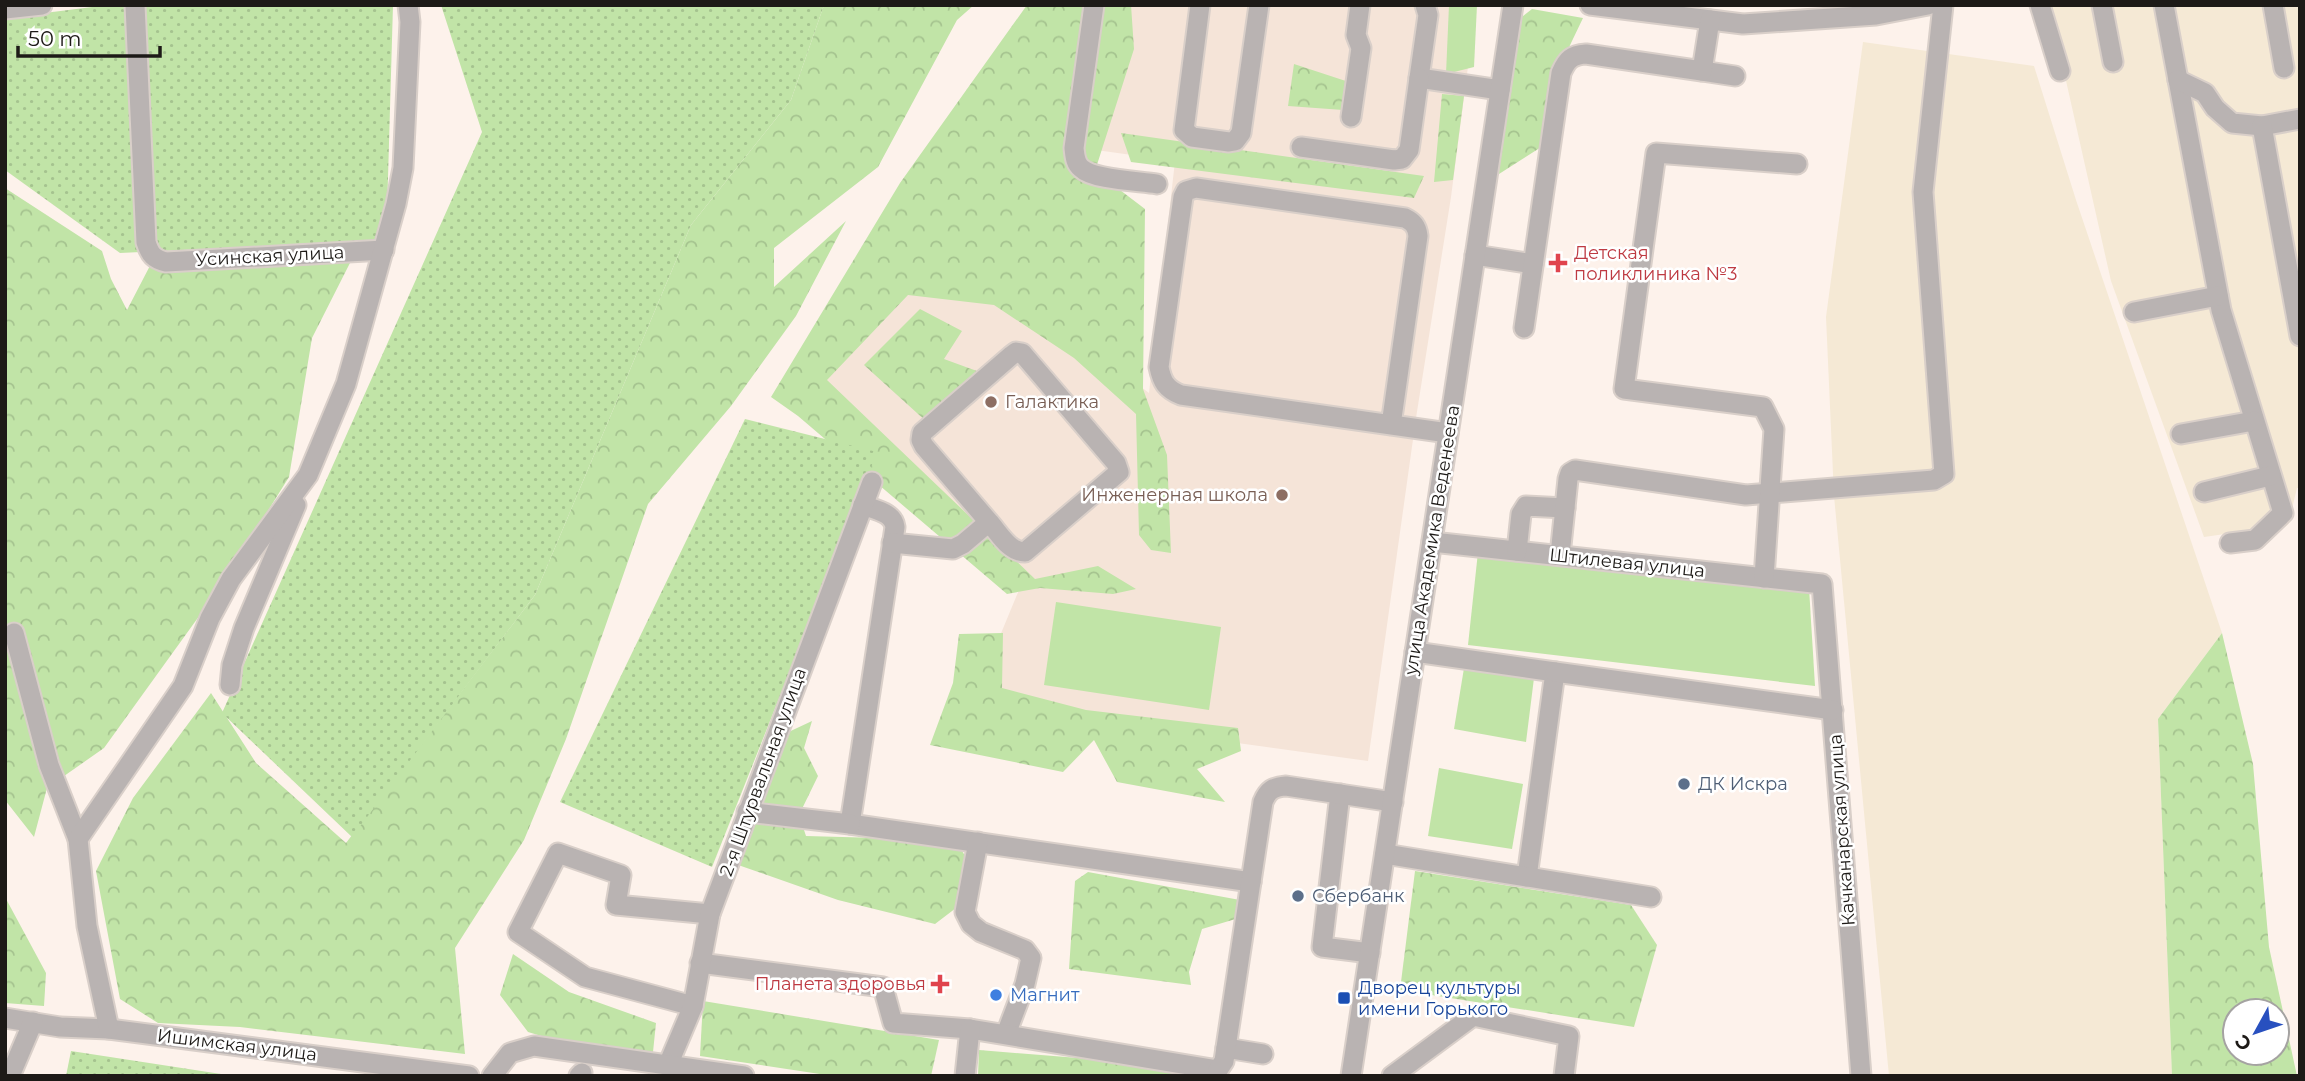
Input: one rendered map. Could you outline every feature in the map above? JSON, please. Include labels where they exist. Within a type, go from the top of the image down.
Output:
[{"type":"street","points":[[5,9],[42,5]]},
{"type":"street","name":"Усинская улица","points":[[135,5],[146,243],[150,254],[156,260],[166,262],[384,250]]},
{"type":"street","points":[[230,685],[232,665],[244,628],[346,384],[384,250],[403,167],[410,22],[408,5]]},
{"type":"street","points":[[1094,5],[1074,148],[1075,161],[1092,175],[1157,184]]},
{"type":"street","points":[[1200,5],[1184,130],[1192,137],[1229,142],[1235,141],[1241,133],[1259,5]]},
{"type":"street","points":[[1351,117],[1361,48],[1356,35],[1360,5]]},
{"type":"street","points":[[1301,147],[1394,160],[1407,155],[1428,15],[1425,5]]},
{"type":"street","name":"улица Академика Веденеева","points":[[1352,1076],[1513,5]]},
{"type":"street","points":[[1597,6],[1710,20],[1744,15],[1876,15],[1928,5]]},
{"type":"street","points":[[1560,555],[1568,480],[1570,473],[1575,470],[1746,495],[1934,480],[1944,474],[1923,192],[1943,5]]},
{"type":"street","points":[[2040,5],[2060,71]]},
{"type":"street","points":[[2102,5],[2113,62]]},
{"type":"street","points":[[2164,5],[2218,296],[2283,513],[2255,540],[2230,543]]},
{"type":"street","points":[[2273,5],[2284,68]]},
{"type":"street","points":[[1702,71],[1710,20]]},
{"type":"street","points":[[1524,328],[1561,72],[1566,61],[1576,54],[1586,54],[1735,76]]},
{"type":"street","points":[[1419,78],[1500,90]]},
{"type":"street","points":[[2178,80],[2205,93],[2215,108],[2232,123],[2262,126],[2300,119]]},
{"type":"street","points":[[2262,126],[2300,336]]},
{"type":"street","points":[[1764,578],[1774,429],[1763,407],[1624,388],[1656,153],[1797,164]]},
{"type":"street","points":[[1391,425],[1418,236],[1412,221],[1196,188],[1185,191],[1159,367],[1162,381],[1170,391],[1181,395],[1391,425],[1448,433]]},
{"type":"street","points":[[1475,256],[1533,264]]},
{"type":"street","points":[[2134,312],[2218,296]]},
{"type":"street","points":[[1016,352],[1022,353],[1116,463],[1119,472],[1025,552],[1017,552],[989,522],[925,446],[921,440],[922,433],[1012,355],[1016,352]]},
{"type":"street","points":[[2181,434],[2254,421]]},
{"type":"street","points":[[78,839],[183,686],[210,618],[231,579],[309,475]]},
{"type":"street","points":[[2204,492],[2270,476]]},
{"type":"street","name":"2-я Штурвальная улица","points":[[668,1065],[693,1006],[710,914],[872,482]]},
{"type":"street","points":[[850,824],[895,527],[892,518],[863,505]]},
{"type":"street","points":[[1517,551],[1521,514],[1526,506],[1565,508]]},
{"type":"street","points":[[892,543],[953,549],[989,522]]},
{"type":"street","name":"Штилевая улица","points":[[1432,542],[1822,584]]},
{"type":"street","name":"Качканарская улица","points":[[1822,584],[1861,1076]]},
{"type":"street","points":[[14,633],[49,765],[78,839],[87,926],[109,1028]]},
{"type":"street","points":[[1415,652],[1833,710]]},
{"type":"street","points":[[1527,877],[1555,672]]},
{"type":"street","points":[[700,963],[883,987],[893,1023],[1006,1034],[1215,1073],[1224,1061],[1263,802],[1268,792],[1276,787],[1286,786],[1393,802]]},
{"type":"street","points":[[1340,794],[1322,947],[1370,953]]},
{"type":"street","points":[[747,812],[850,824],[1251,882]]},
{"type":"street","points":[[978,842],[965,912],[971,924],[981,932],[1025,950],[1031,958],[1025,984],[1006,1034]]},
{"type":"street","points":[[693,1006],[585,977],[518,932],[558,853],[621,875],[616,905],[710,914]]},
{"type":"street","points":[[1385,854],[1651,897]]},
{"type":"street","points":[[1392,1076],[1473,1016],[1569,1036],[1564,1076]]},
{"type":"street","name":"Ишимская улица","points":[[5,1018],[60,1027],[109,1028],[469,1076]]},
{"type":"street","points":[[10,1076],[33,1022]]},
{"type":"street","points":[[965,1076],[970,1029]]},
{"type":"street","points":[[492,1076],[510,1053],[534,1046],[744,1076]]},
{"type":"street","points":[[1226,1048],[1263,1054]]},
{"type":"shaded area","points":[[1115,5],[1476,5],[1451,197],[1416,418],[1368,761],[990,709],[997,643],[1026,573],[804,384],[900,205],[1149,393],[1175,161],[1096,150]]},
{"type":"shaded area","points":[[2049,5],[2300,5],[2300,488],[2297,488],[2288,525],[2204,537],[2111,281]]},
{"type":"shaded area","points":[[1863,42],[2034,66],[2076,200],[2222,633],[2158,719],[2172,1076],[1889,1076],[1834,496],[1826,317]]},
{"type":"green space","points":[[108,5],[393,5],[387,212],[374,241],[120,253],[5,170],[5,18]]},
{"type":"green space","points":[[441,5],[824,5],[791,100],[691,225],[535,595],[352,837],[222,713],[482,132]]},
{"type":"green space","points":[[824,5],[974,5],[957,20],[878,167],[774,248],[774,287],[846,221],[796,316],[731,406],[648,504],[566,739],[524,840],[455,948],[465,1054],[240,1027],[158,1023],[120,999],[96,871],[133,798],[211,693],[256,763],[346,843],[535,595],[691,225],[791,100]]},
{"type":"green space","points":[[1027,5],[1131,5],[1134,49],[1095,171],[1145,209],[1143,389],[1167,455],[1171,553],[1151,550],[1139,535],[1136,414],[1074,358],[994,305],[908,295],[827,380],[1035,579],[1098,566],[1136,589],[1113,594],[1040,588],[1007,594],[798,416],[771,397],[900,183]]},
{"type":"green space","points":[[1449,5],[1477,5],[1474,67],[1446,74]]},
{"type":"green space","points":[[1532,9],[1583,18],[1561,64],[1546,144],[1499,174],[1510,26]]},
{"type":"green space","points":[[1294,64],[1361,86],[1357,111],[1288,106]]},
{"type":"green space","points":[[1442,94],[1464,96],[1453,180],[1434,182]]},
{"type":"green space","points":[[1121,133],[1424,176],[1414,198],[1131,162]]},
{"type":"green space","points":[[5,188],[102,251],[111,279],[127,310],[154,258],[164,253],[250,244],[353,257],[312,338],[289,477],[223,583],[104,748],[47,788],[34,837],[5,800]]},
{"type":"green space","points":[[920,309],[962,331],[944,359],[985,374],[928,423],[864,365]]},
{"type":"green space","points":[[745,419],[877,452],[712,867],[560,802]]},
{"type":"green space","points":[[1478,552],[1809,588],[1815,686],[1468,645]]},
{"type":"green space","points":[[1056,602],[1221,627],[1209,710],[1044,685]]},
{"type":"green space","points":[[1003,633],[1002,688],[1086,710],[1238,728],[1241,751],[1197,769],[1225,802],[1117,782],[1094,740],[1063,772],[930,745],[953,683],[959,634]]},
{"type":"green space","points":[[2222,633],[2253,764],[2269,947],[2280,997],[2221,997],[2221,1067],[2291,1067],[2291,1048],[2297,1076],[2172,1076],[2158,719]]},
{"type":"green space","points":[[1465,662],[1535,670],[1526,742],[1454,729]]},
{"type":"green space","points":[[812,721],[804,748],[818,776],[799,815],[806,836],[879,838],[962,851],[979,878],[973,895],[935,924],[838,900],[721,859],[780,736]]},
{"type":"green space","points":[[1439,768],[1523,784],[1512,849],[1428,836]]},
{"type":"green space","points":[[1415,871],[1631,905],[1657,945],[1634,1027],[1400,990]]},
{"type":"green space","points":[[1088,872],[1240,900],[1239,918],[1202,929],[1189,972],[1191,985],[1069,969],[1075,881]]},
{"type":"green space","points":[[5,897],[46,973],[44,1006],[5,1003]]},
{"type":"green space","points":[[513,954],[569,992],[656,1023],[653,1052],[568,1044],[528,1032],[500,995]]},
{"type":"green space","points":[[703,1001],[939,1040],[931,1076],[833,1076],[700,1056]]},
{"type":"green space","points":[[979,1050],[1203,1068],[1202,1076],[978,1076]]},
{"type":"green space","points":[[71,1051],[234,1076],[66,1076]]},
{"type":"place","name":"Детская поликлиника №3","points":[[1558,263]]},
{"type":"place","name":"Галактика","points":[[991,402]]},
{"type":"place","name":"Инженерная школа","points":[[1282,495]]},
{"type":"place","name":"ДК Искра","points":[[1684,784]]},
{"type":"place","name":"Сбербанк","points":[[1298,896]]},
{"type":"place","name":"Планета здоровья","points":[[940,984]]},
{"type":"place","name":"Магнит","points":[[996,995]]},
{"type":"place","name":"Дворец культуры имени Горького","points":[[1344,998]]}]
